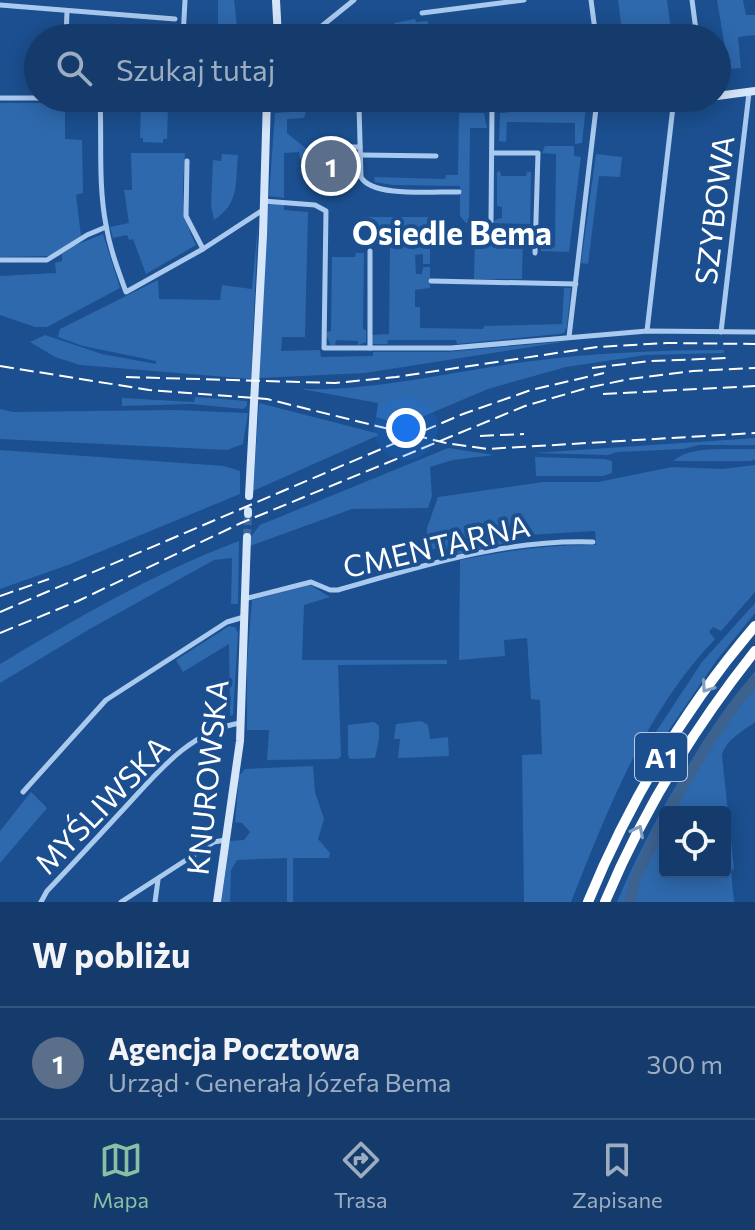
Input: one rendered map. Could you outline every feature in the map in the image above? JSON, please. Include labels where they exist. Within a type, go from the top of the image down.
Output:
[{"type":"highway","name":"A1","points":[[588,902],[653,769],[721,667],[755,626]]},
{"type":"highway","name":"A1","points":[[605,902],[664,782],[704,719],[755,651]]},
{"type":"street","points":[[184,24],[185,0]]},
{"type":"street","points":[[276,0],[277,24]]},
{"type":"street","points":[[324,24],[353,0]]},
{"type":"street","points":[[422,13],[524,0]]},
{"type":"street","points":[[591,0],[594,24]]},
{"type":"street","points":[[692,0],[695,24]]},
{"type":"street","points":[[0,5],[175,19]]},
{"type":"street","points":[[67,11],[67,24]]},
{"type":"street","points":[[731,94],[752,92]]},
{"type":"street","name":"SZYBOWA","points":[[721,332],[752,92]]},
{"type":"street","points":[[0,98],[24,98]]},
{"type":"street","points":[[100,112],[101,189],[106,227],[126,292],[203,249],[263,206],[315,205],[325,209],[324,348],[451,348],[647,331],[755,332]]},
{"type":"street","points":[[249,496],[266,112]]},
{"type":"street","points":[[359,112],[361,179],[375,189],[459,192]]},
{"type":"street","points":[[491,221],[492,112]]},
{"type":"street","points":[[569,337],[598,112]]},
{"type":"street","points":[[647,331],[672,112]]},
{"type":"street","points":[[313,147],[360,147]]},
{"type":"street","points":[[492,153],[538,153],[535,253]]},
{"type":"street","points":[[362,155],[436,156]]},
{"type":"street","points":[[187,161],[186,216],[203,249]]},
{"type":"street","points":[[0,260],[47,260],[106,227]]},
{"type":"street","points":[[370,251],[370,348]]},
{"type":"street","points":[[431,281],[576,284]]},
{"type":"street","name":"KNUROWSKA","points":[[217,902],[241,723],[247,537]]},
{"type":"street","name":"CMENTARNA","points":[[244,600],[311,582],[338,590],[451,558],[501,548],[539,543],[593,542]]},
{"type":"street","points":[[23,792],[100,707],[227,622],[244,617]]},
{"type":"street","name":"MYŚLIWSKA","points":[[41,902],[47,891],[173,757],[202,735],[241,723]]},
{"type":"street","points":[[121,902],[215,841],[226,841]]},
{"type":"street","points":[[155,902],[158,879]]},
{"type":"shaded area","points":[[218,0],[234,0],[237,24],[218,24]]},
{"type":"shaded area","points":[[618,0],[667,0],[670,24],[621,24]]},
{"type":"shaded area","points":[[717,0],[743,0],[746,15],[755,15],[755,35],[738,37],[741,68],[731,69],[731,24],[721,24]]},
{"type":"shaded area","points":[[415,19],[416,22],[428,21],[428,24],[394,24]]},
{"type":"shaded area","points":[[0,103],[24,103],[24,112],[65,112],[65,139],[82,140],[83,193],[76,195],[81,236],[50,256],[0,257]]},
{"type":"shaded area","points":[[141,112],[168,112],[167,139],[163,139],[163,143],[143,142],[140,138]]},
{"type":"shaded area","points":[[306,112],[304,118],[287,119],[287,133],[309,151],[310,157],[300,159],[299,152],[284,153],[284,198],[269,196],[275,113]]},
{"type":"shaded area","points":[[585,112],[582,143],[575,144],[575,123],[507,122],[506,142],[499,141],[500,113]]},
{"type":"shaded area","points":[[459,113],[484,113],[487,128],[470,128],[469,219],[485,220],[485,224],[466,223],[460,216],[460,186],[375,182],[374,177],[445,179],[446,175],[458,175]]},
{"type":"shaded area","points":[[545,146],[574,146],[574,156],[581,157],[569,252],[541,251],[541,248],[555,247],[556,154],[542,153]]},
{"type":"shaded area","points":[[131,153],[185,153],[185,211],[196,245],[146,274],[133,239],[129,240],[127,235],[113,238],[110,227],[129,223],[124,190],[132,190]]},
{"type":"shaded area","points":[[222,154],[238,155],[236,184],[228,207],[214,220],[211,205],[213,160],[221,161]]},
{"type":"shaded area","points":[[596,154],[622,157],[620,177],[599,176],[588,264],[581,263]]},
{"type":"shaded area","points":[[500,171],[501,176],[526,176],[527,172],[531,172],[530,224],[492,223],[502,218],[502,207],[497,206],[497,172]]},
{"type":"shaded area","points":[[284,205],[284,210],[308,212],[305,337],[282,337],[281,351],[320,350],[321,357],[373,356],[373,352],[447,352],[569,341],[365,373],[259,378],[267,206]]},
{"type":"shaded area","points":[[362,217],[446,217],[447,222],[430,222],[431,230],[376,229],[376,221],[362,221]]},
{"type":"shaded area","points":[[258,224],[251,379],[80,365],[55,357],[30,342],[45,335],[102,354],[156,364],[156,361],[83,346],[58,337],[60,329],[158,280],[159,299],[220,300],[222,285],[252,289]]},
{"type":"shaded area","points":[[376,232],[423,234],[423,246],[430,247],[430,264],[423,264],[423,254],[415,255],[416,274],[422,274],[423,267],[430,267],[430,288],[415,290],[415,307],[420,307],[420,328],[483,329],[484,326],[562,324],[564,288],[571,288],[564,333],[457,344],[456,340],[388,340],[387,344],[372,344],[372,335],[389,334],[390,242],[376,241]]},
{"type":"shaded area","points":[[103,234],[120,288],[47,327],[35,327],[0,315],[0,276],[56,273],[55,263],[62,261],[62,254]]},
{"type":"shaded area","points":[[523,234],[522,279],[474,279],[475,236]]},
{"type":"shaded area","points":[[356,253],[364,253],[363,329],[366,330],[366,342],[358,345],[358,341],[336,340],[335,345],[331,345],[327,332],[331,331],[332,257],[355,257]]},
{"type":"shaded area","points":[[724,350],[724,353],[646,355],[566,367],[488,389],[403,425],[376,417],[378,403],[301,389],[385,384],[574,356]]},
{"type":"shaded area","points":[[195,397],[247,401],[247,406],[243,409],[191,404],[122,406],[122,398],[194,402]]},
{"type":"shaded area","points":[[259,403],[376,433],[379,435],[253,491]]},
{"type":"shaded area","points":[[0,409],[13,412],[175,410],[248,413],[243,444],[227,450],[0,439]]},
{"type":"shaded area","points":[[755,438],[755,445],[699,445],[608,455],[534,453]]},
{"type":"shaded area","points":[[448,448],[494,455],[453,460],[430,467],[432,496],[428,508],[352,509],[250,546],[250,538],[260,525]]},
{"type":"shaded area","points":[[755,449],[755,460],[750,461],[674,461],[700,450]]},
{"type":"shaded area","points":[[0,450],[224,466],[240,471],[240,494],[68,565],[0,589]]},
{"type":"shaded area","points":[[535,457],[605,459],[612,461],[612,473],[603,476],[536,476]]},
{"type":"shaded area","points":[[755,465],[755,592],[721,631],[713,627],[709,632],[715,639],[690,667],[648,730],[614,797],[571,902],[524,902],[522,755],[542,754],[540,700],[531,699],[527,638],[504,640],[505,656],[459,660],[460,560],[528,549],[596,545],[595,531],[511,536],[511,542],[445,557],[442,549],[432,549],[426,544],[427,528],[438,497],[543,482],[598,482],[672,467],[722,469]]},
{"type":"shaded area","points":[[239,541],[238,604],[231,604],[232,558],[214,560],[0,683],[0,664],[146,582]]},
{"type":"shaded area","points":[[310,585],[330,597],[304,605],[302,660],[447,660],[447,664],[338,665],[341,756],[338,759],[267,760],[269,730],[247,730],[247,663],[252,600]]},
{"type":"shaded area","points":[[755,603],[755,613],[716,661],[654,752],[648,744],[702,662]]},
{"type":"shaded area","points":[[229,626],[235,627],[238,633],[233,715],[230,716],[229,644],[183,672],[176,660]]},
{"type":"shaded area","points":[[755,671],[755,722],[731,741],[722,756],[727,806],[665,806],[678,782]]},
{"type":"shaded area","points":[[421,721],[428,725],[430,739],[448,737],[449,756],[398,758],[400,739],[394,739],[396,724]]},
{"type":"shaded area","points":[[374,722],[379,726],[375,758],[350,759],[348,725]]},
{"type":"shaded area","points":[[313,766],[315,792],[324,819],[318,839],[330,853],[329,858],[293,858],[293,902],[287,902],[287,858],[237,860],[231,870],[230,902],[221,902],[230,841],[244,840],[250,832],[242,823],[235,822],[239,776],[245,769]]},
{"type":"shaded area","points":[[31,792],[47,808],[0,863],[0,831]]},
{"type":"shaded area","points":[[659,816],[659,878],[731,878],[731,871],[734,902],[617,902]]},
{"type":"shaded area","points":[[731,840],[734,868],[731,871]]},
{"type":"waterway","points":[[672,806],[719,727],[755,680]]},
{"type":"waterway","points":[[630,902],[635,879],[659,829]]},
{"type":"tunnel","points":[[247,537],[248,514]]},
{"type":"railway","points":[[126,377],[335,383],[597,347],[667,343],[755,344]]},
{"type":"railway","points":[[592,368],[650,361],[728,358]]},
{"type":"railway","points":[[0,366],[149,390],[267,399],[446,443],[487,449],[755,433]]},
{"type":"railway","points":[[0,633],[78,601],[241,523],[525,406],[629,379],[693,371],[755,368]]},
{"type":"railway","points":[[0,612],[463,414],[531,390],[604,373]]},
{"type":"railway","points":[[603,394],[755,386]]},
{"type":"railway","points":[[480,436],[524,434]]},
{"type":"railway","points":[[0,596],[49,579]]},
{"type":"place","name":"Agencja Pocztowa","points":[[331,166]]},
{"type":"district","name":"Osiedle Bema","points":[[452,232]]}]
